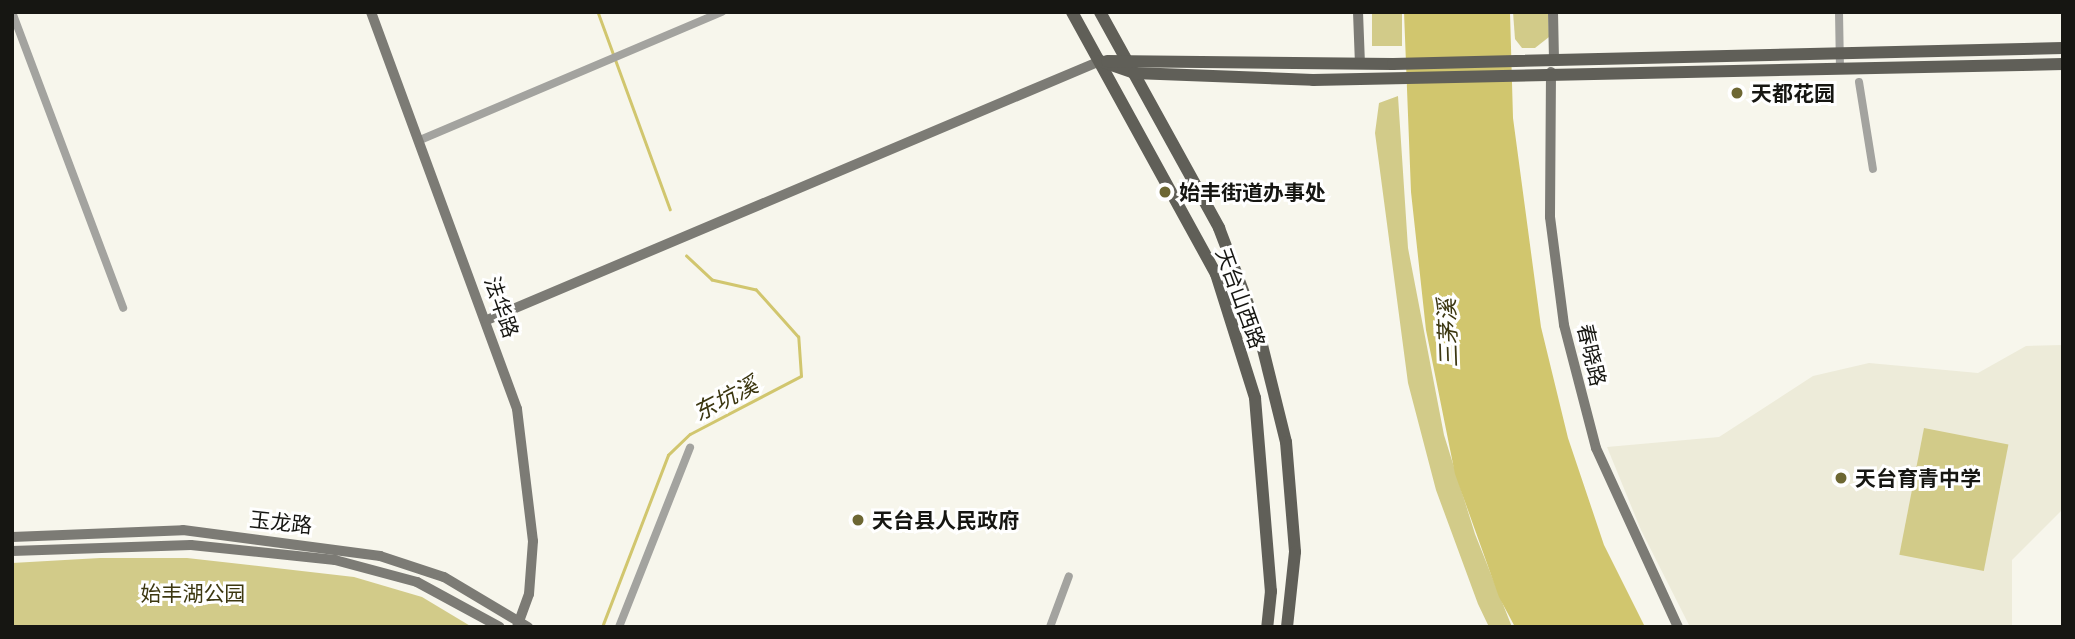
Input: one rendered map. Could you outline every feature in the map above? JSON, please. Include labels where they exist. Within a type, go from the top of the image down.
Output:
[{"type":"main road","name":"法华路","points":[[371,12],[487,320],[517,409],[528,472],[532,577],[522,625]]},
{"type":"main road","name":"天台山西路","points":[[1072,12],[1216,274],[1255,398],[1271,591],[1266,627]]},
{"type":"main road","name":"天台山西路","points":[[1100,12],[1214,218],[1259,333],[1286,442],[1295,552],[1287,627]]},
{"type":"main road","points":[[1358,12],[1360,64]]},
{"type":"main road","name":"春晓路","points":[[1553,12],[1550,217],[1564,325],[1595,448],[1678,627]]},
{"type":"main road","points":[[1100,61],[1134,73],[1300,80],[1393,71],[1840,52],[2063,48]]},
{"type":"main road","points":[[487,320],[1100,61],[1360,64],[1393,71]]},
{"type":"main road","points":[[1552,66],[1840,67],[2063,64]]},
{"type":"main road","points":[[1192,229],[1214,218]]},
{"type":"main road","points":[[1255,398],[1274,395]]},
{"type":"main road","name":"玉龙路","points":[[12,537],[183,530],[312,544],[380,556],[444,577],[522,625]]},
{"type":"main road","name":"玉龙路","points":[[12,551],[191,545],[335,560],[437,590],[500,627]]},
{"type":"street","points":[[12,12],[123,308]]},
{"type":"street","points":[[420,140],[722,12]]},
{"type":"street","points":[[1839,12],[1840,67]]},
{"type":"street","points":[[1859,82],[1873,169]]},
{"type":"street","points":[[619,627],[690,448]]},
{"type":"street","points":[[1050,627],[1069,576]]},
{"type":"shaded area","name":"天台育青中学","points":[[2063,345],[2063,509],[2012,560],[2012,627],[1690,627],[1641,530],[1607,447],[1719,437],[1813,376],[1869,363],[1978,373],[2026,346]]},
{"type":"green space","points":[[1372,12],[1402,12],[1402,46],[1372,46]]},
{"type":"green space","points":[[1513,12],[1548,12],[1549,37],[1535,48],[1522,48],[1515,39]]},
{"type":"green space","points":[[1398,96],[1408,248],[1444,435],[1475,534],[1512,627],[1489,627],[1478,604],[1436,490],[1408,383],[1375,133],[1379,103]]},
{"type":"green space","points":[[1924,428],[2008,444],[1984,571],[1899,555]]},
{"type":"green space","name":"始丰湖公园","points":[[100,558],[187,558],[354,577],[422,597],[472,627],[12,627],[12,563]]},
{"type":"water","name":"三茅溪","points":[[1404,12],[1510,12],[1513,118],[1541,327],[1568,438],[1604,545],[1645,627],[1515,627],[1499,597],[1455,474],[1426,330],[1411,192]]},
{"type":"waterway","name":"东坑溪","points":[[598,12],[670,209]]},
{"type":"waterway","name":"东坑溪","points":[[602,627],[668,455],[690,434],[801,376],[798,337],[756,290],[712,280],[686,256]]},
{"type":"place","name":"天都花园","points":[[1737,93]]},
{"type":"place","name":"始丰街道办事处","points":[[1165,192]]},
{"type":"place","name":"天台育青中学","points":[[1841,478]]},
{"type":"place","name":"天台县人民政府","points":[[858,520]]}]
